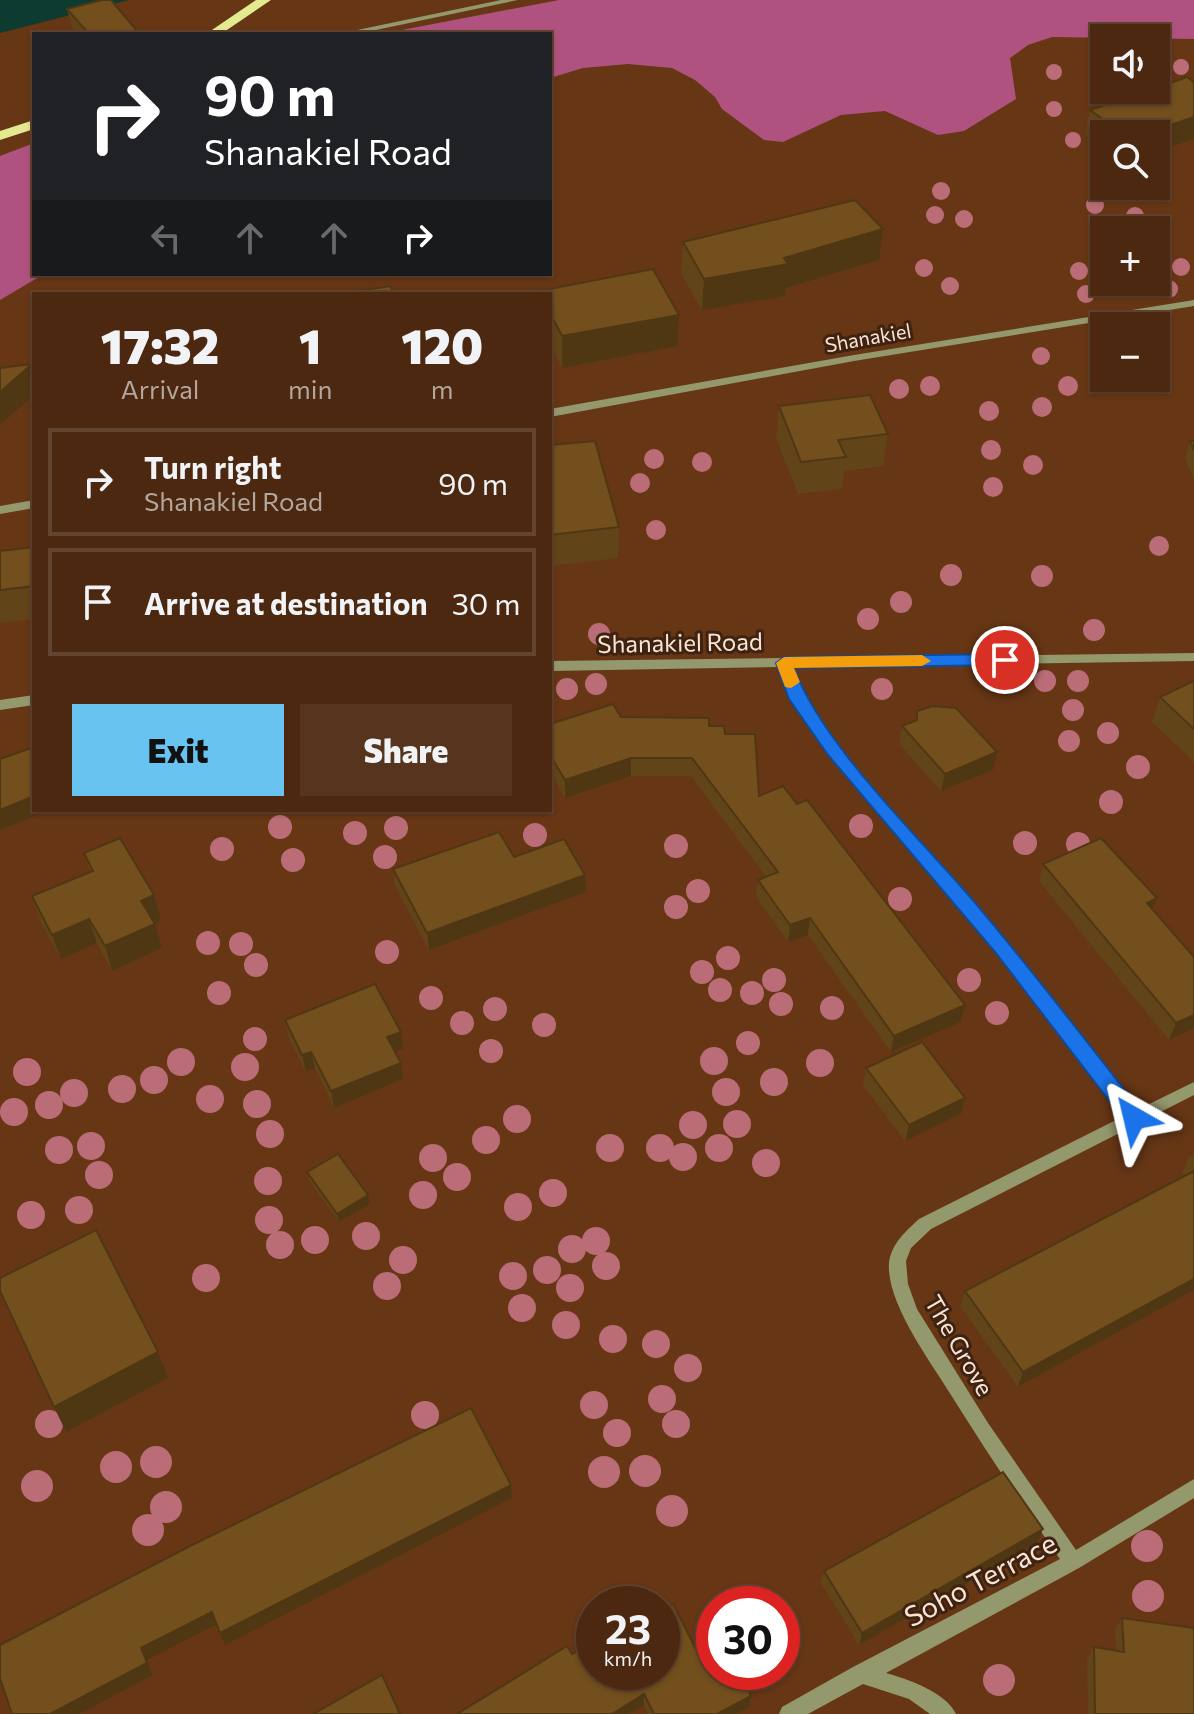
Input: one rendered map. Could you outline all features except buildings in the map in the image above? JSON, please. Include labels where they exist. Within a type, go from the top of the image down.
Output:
[{"type":"main road","points":[[215,32],[265,0]]},
{"type":"main road","points":[[0,136],[32,125]]},
{"type":"street","points":[[353,32],[514,0]]},
{"type":"street","name":"Shanakiel","points":[[552,413],[854,358],[1194,303]]},
{"type":"street","points":[[0,510],[32,504]]},
{"type":"street","name":"Shanakiel Road","points":[[552,666],[1194,657]]},
{"type":"street","points":[[784,663],[797,699],[834,751],[1001,946],[1134,1118]]},
{"type":"street","points":[[0,705],[32,700]]},
{"type":"street","name":"The Grove","points":[[1073,1562],[1008,1471],[920,1330],[904,1297],[897,1266],[904,1242],[925,1224],[1194,1088]]},
{"type":"street","name":"Soho Terrace","points":[[789,1714],[1073,1562],[1194,1488]]},
{"type":"street","points":[[860,1674],[914,1691],[946,1714]]},
{"type":"shaded area","points":[[559,0],[1194,0],[1194,39],[1170,39],[1170,24],[1090,24],[1090,38],[1052,37],[1028,45],[1010,58],[1016,99],[964,131],[938,135],[885,111],[841,115],[783,142],[764,140],[722,109],[715,97],[695,80],[672,68],[628,64],[583,68],[552,77],[552,32],[391,32]]},
{"type":"shaded area","points":[[32,144],[32,276],[41,276],[0,300],[0,156]]},
{"type":"water","points":[[0,0],[129,0],[0,33]]},
{"type":"slow traffic","points":[[791,682],[784,663],[922,661]]},
{"type":"route","points":[[1005,660],[784,663],[797,699],[834,751],[1056,1013],[1134,1118]]}]
